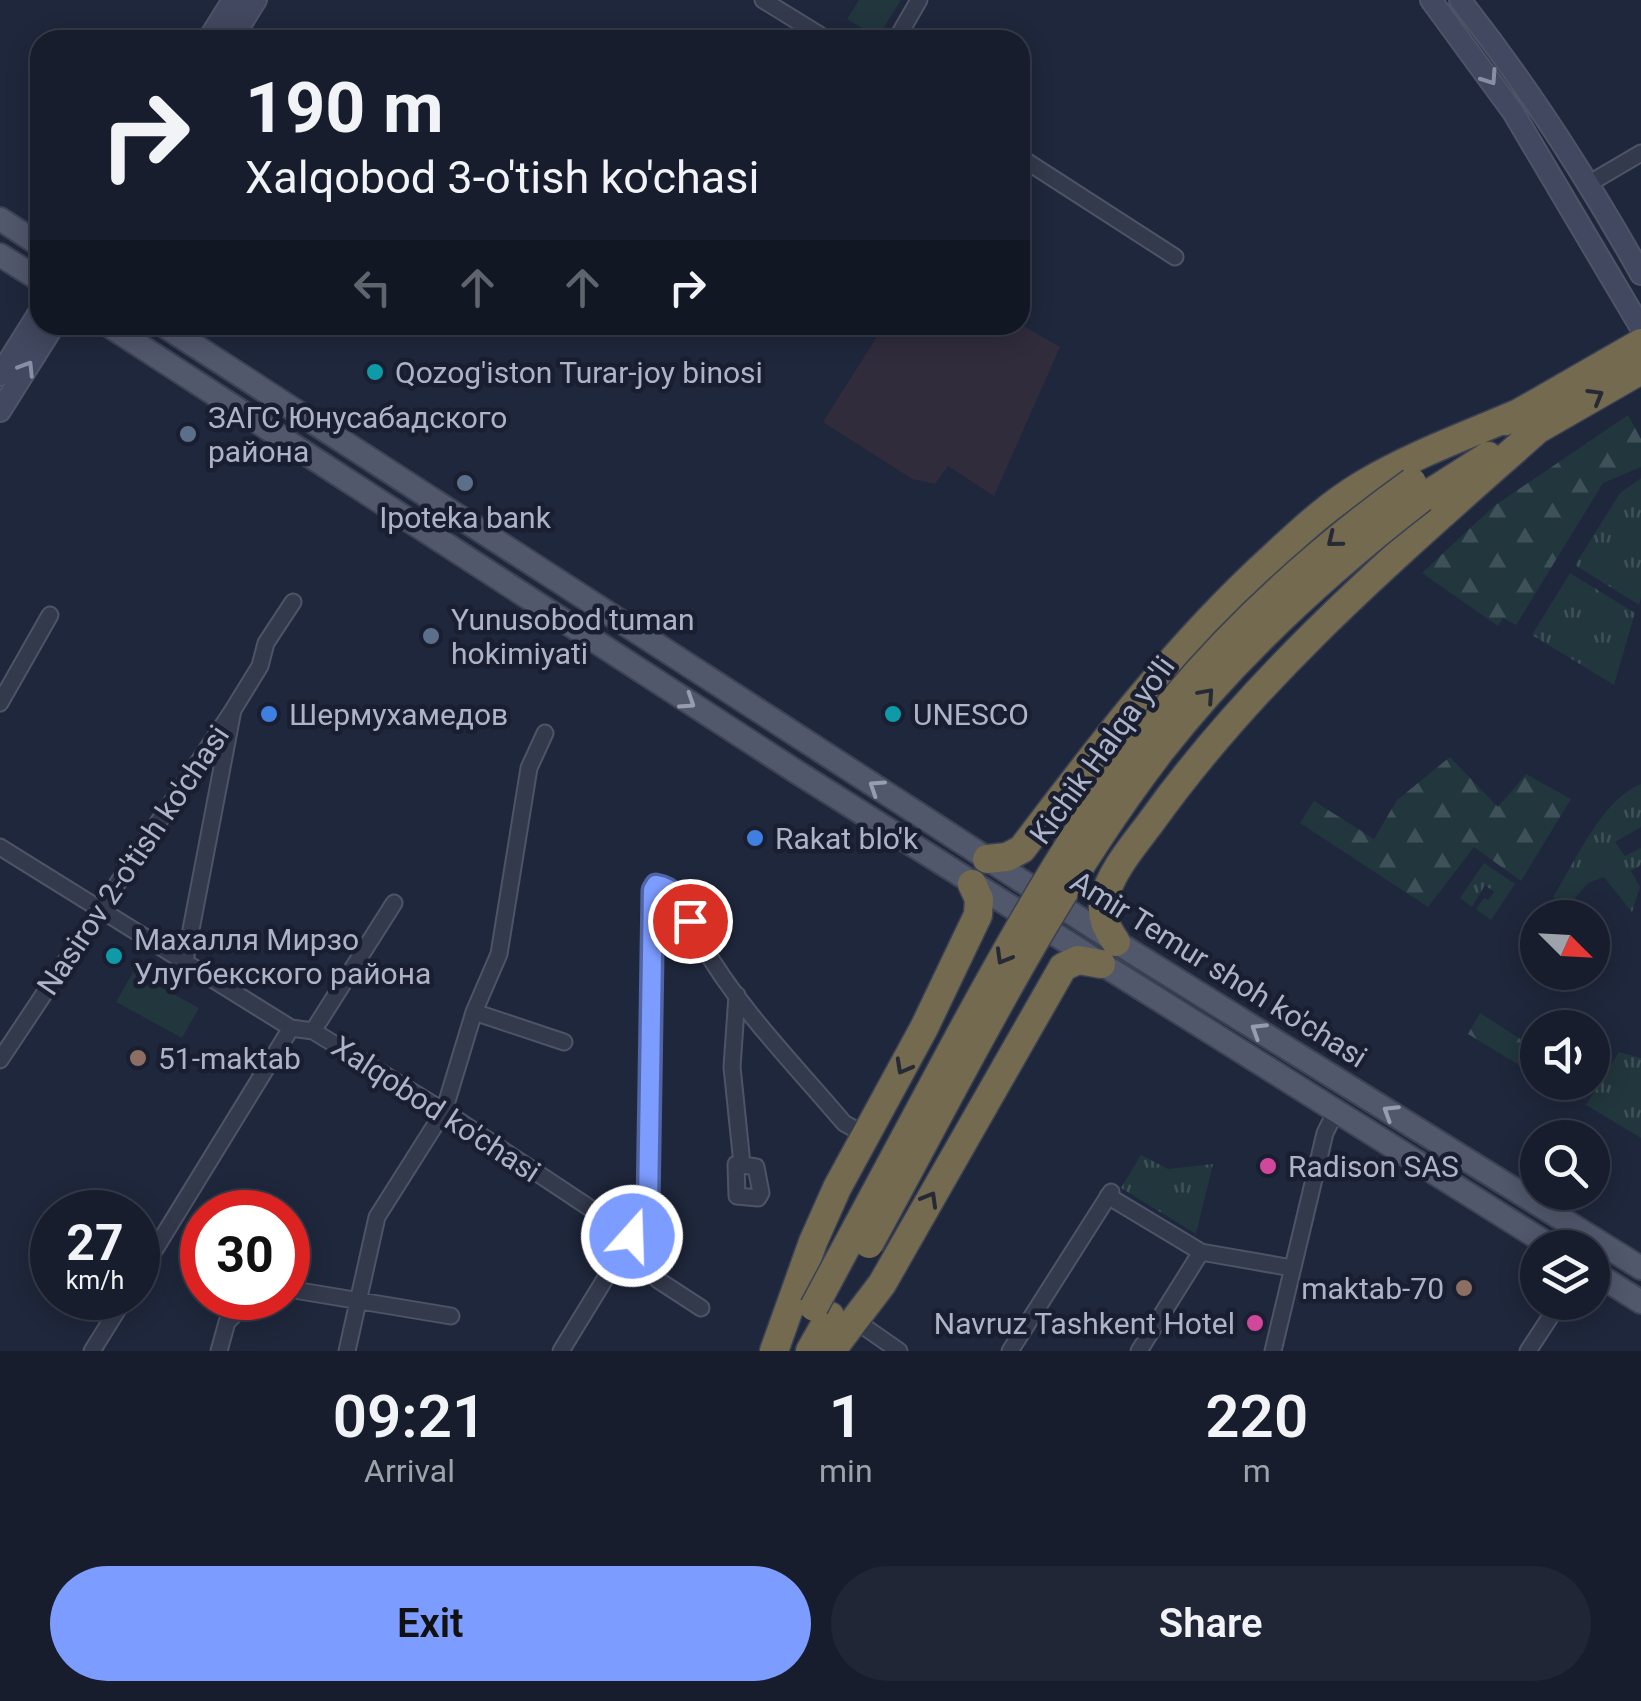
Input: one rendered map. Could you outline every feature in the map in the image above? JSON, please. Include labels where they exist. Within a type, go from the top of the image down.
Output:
[{"type":"highway","name":"Kichik Halqa yo'li","points":[[810,1351],[842,1318],[1016,933],[1144,738],[1206,664],[1333,540],[1530,420],[1641,342]]},
{"type":"highway","name":"Kichik Halqa yo'li","points":[[1530,420],[1641,370]]},
{"type":"highway","points":[[988,859],[1015,854],[1101,745],[1218,609],[1303,529],[1342,498],[1406,462],[1530,420]]},
{"type":"highway","points":[[830,1351],[842,1318],[882,1284],[1064,966],[1109,953],[1104,899],[1113,878],[1168,797],[1246,702],[1530,420]]},
{"type":"highway","points":[[1101,745],[1098,774],[1114,794],[1141,802],[1168,797]]},
{"type":"highway","points":[[1048,816],[1080,814],[1097,824],[1112,848],[1113,878]]},
{"type":"highway","points":[[774,1351],[813,1242],[965,942],[979,907],[972,884]]},
{"type":"highway","points":[[965,942],[964,962],[969,977],[991,997],[1028,1003],[1049,990]]},
{"type":"highway","points":[[924,1028],[948,1013],[978,1023],[998,1047],[1002,1073]]},
{"type":"highway","name":"Kichik Halqa yo'li","points":[[789,1351],[842,1318]]},
{"type":"main road","points":[[214,30],[233,0]]},
{"type":"main road","points":[[237,30],[256,0]]},
{"type":"main road","points":[[1431,0],[1513,112],[1641,328]]},
{"type":"main road","points":[[1460,0],[1533,96],[1590,183],[1641,274]]},
{"type":"main road","points":[[0,219],[30,238]]},
{"type":"main road","points":[[0,255],[30,274]]},
{"type":"main road","points":[[0,375],[30,327]]},
{"type":"main road","points":[[0,412],[48,335]]},
{"type":"main road","name":"Amir Temur shoh ko'chasi","points":[[123,335],[972,884],[1109,953],[1520,1194]]},
{"type":"main road","name":"Amir Temur shoh ko'chasi","points":[[178,335],[988,859],[1109,953],[1336,1111],[1526,1230]]},
{"type":"main road","points":[[294,447],[296,428],[308,419]]},
{"type":"main road","points":[[730,729],[746,703]]},
{"type":"main road","points":[[1514,1222],[1522,1210]]},
{"type":"main road","name":"Amir Temur shoh ko'chasi","points":[[1547,1210],[1641,1268]]},
{"type":"main road","points":[[1610,1283],[1641,1302]]},
{"type":"street","points":[[762,0],[812,30]]},
{"type":"street","points":[[902,30],[918,0]]},
{"type":"street","points":[[1590,183],[1641,153]]},
{"type":"street","points":[[1030,164],[1175,258]]},
{"type":"street","points":[[184,961],[233,710],[292,602]]},
{"type":"street","points":[[0,703],[50,615]]},
{"type":"street","name":"Nasirov 2-o'tish ko'chasi","points":[[0,1060],[233,710]]},
{"type":"street","points":[[347,1351],[376,1217],[444,1111],[474,1012],[499,954],[529,768],[545,733]]},
{"type":"street","name":"Xalqobod ko'chasi","points":[[0,848],[291,1028],[313,1031],[444,1111],[628,1242],[658,1280],[701,1308]]},
{"type":"street","points":[[561,1351],[648,1207],[656,885],[678,896],[702,946],[737,995],[844,1123],[865,1135]]},
{"type":"street","points":[[313,1031],[394,903]]},
{"type":"street","points":[[737,995],[732,1068],[742,1164]]},
{"type":"street","points":[[474,1012],[564,1042]]},
{"type":"street","points":[[160,1241],[291,1028]]},
{"type":"street","points":[[1274,1351],[1325,1133],[1336,1111]]},
{"type":"street","points":[[1010,1351],[1109,1194],[1201,1252],[1292,1268]]},
{"type":"street","points":[[1139,1351],[1201,1252]]},
{"type":"street","points":[[310,1293],[451,1316]]},
{"type":"street","points":[[842,1318],[899,1351]]},
{"type":"street","points":[[92,1351],[111,1320]]},
{"type":"street","points":[[219,1351],[228,1320]]},
{"type":"street","points":[[1528,1351],[1548,1320]]},
{"type":"shaded area","points":[[1030,330],[1060,347],[994,496],[948,466],[935,484],[912,479],[823,422],[876,338],[1030,335]]},
{"type":"green space","points":[[859,0],[901,0],[882,30],[866,30],[847,19]]},
{"type":"green space","points":[[1628,415],[1641,439],[1641,467],[1603,483],[1516,625],[1503,618],[1498,626],[1422,573],[1494,506]]},
{"type":"green space","points":[[1641,478],[1639,605],[1575,565],[1620,493]]},
{"type":"green space","points":[[1570,573],[1635,613],[1614,685],[1532,635]]},
{"type":"green space","points":[[1450,757],[1498,807],[1526,774],[1571,799],[1521,881],[1474,847],[1428,907],[1300,823],[1314,801],[1374,839],[1397,800]]},
{"type":"green space","points":[[1641,784],[1641,827],[1615,842],[1625,856],[1641,848],[1641,865],[1631,871],[1640,887],[1632,912],[1604,877],[1588,883],[1574,900],[1556,900],[1553,897],[1580,850],[1602,817]]},
{"type":"green space","points":[[1484,863],[1515,884],[1491,920],[1476,909],[1494,892],[1485,885],[1472,907],[1460,898]]},
{"type":"green space","points":[[133,972],[199,1008],[182,1038],[116,1002]]},
{"type":"green space","points":[[1480,1013],[1520,1039],[1520,1066],[1468,1034]]},
{"type":"green space","points":[[1619,1052],[1641,1058],[1641,1138],[1586,1105],[1589,1100],[1610,1100],[1610,1066]]},
{"type":"green space","points":[[1141,1155],[1168,1169],[1213,1164],[1196,1234],[1121,1188]]},
{"type":"place","name":"Qozog'iston Turar-joy binosi","points":[[375,372]]},
{"type":"place","name":"ЗАГС Юнусабадского района","points":[[188,434]]},
{"type":"place","name":"Ipoteka bank","points":[[465,483]]},
{"type":"place","name":"Yunusobod tuman hokimiyati","points":[[431,636]]},
{"type":"place","name":"Шермухамедов","points":[[269,714]]},
{"type":"place","name":"UNESCO","points":[[893,714]]},
{"type":"place","name":"Rakat blo'k","points":[[755,838]]},
{"type":"place","name":"Махалля Мирзо Улугбекского района","points":[[114,956]]},
{"type":"place","name":"51-maktab","points":[[138,1058]]},
{"type":"place","name":"Radison SAS","points":[[1268,1166]]},
{"type":"place","name":"maktab-70","points":[[1464,1288]]},
{"type":"place","name":"Navruz Tashkent Hotel","points":[[1255,1323]]},
{"type":"route","points":[[632,1236],[648,1207],[656,885],[678,896],[690,921]]}]
